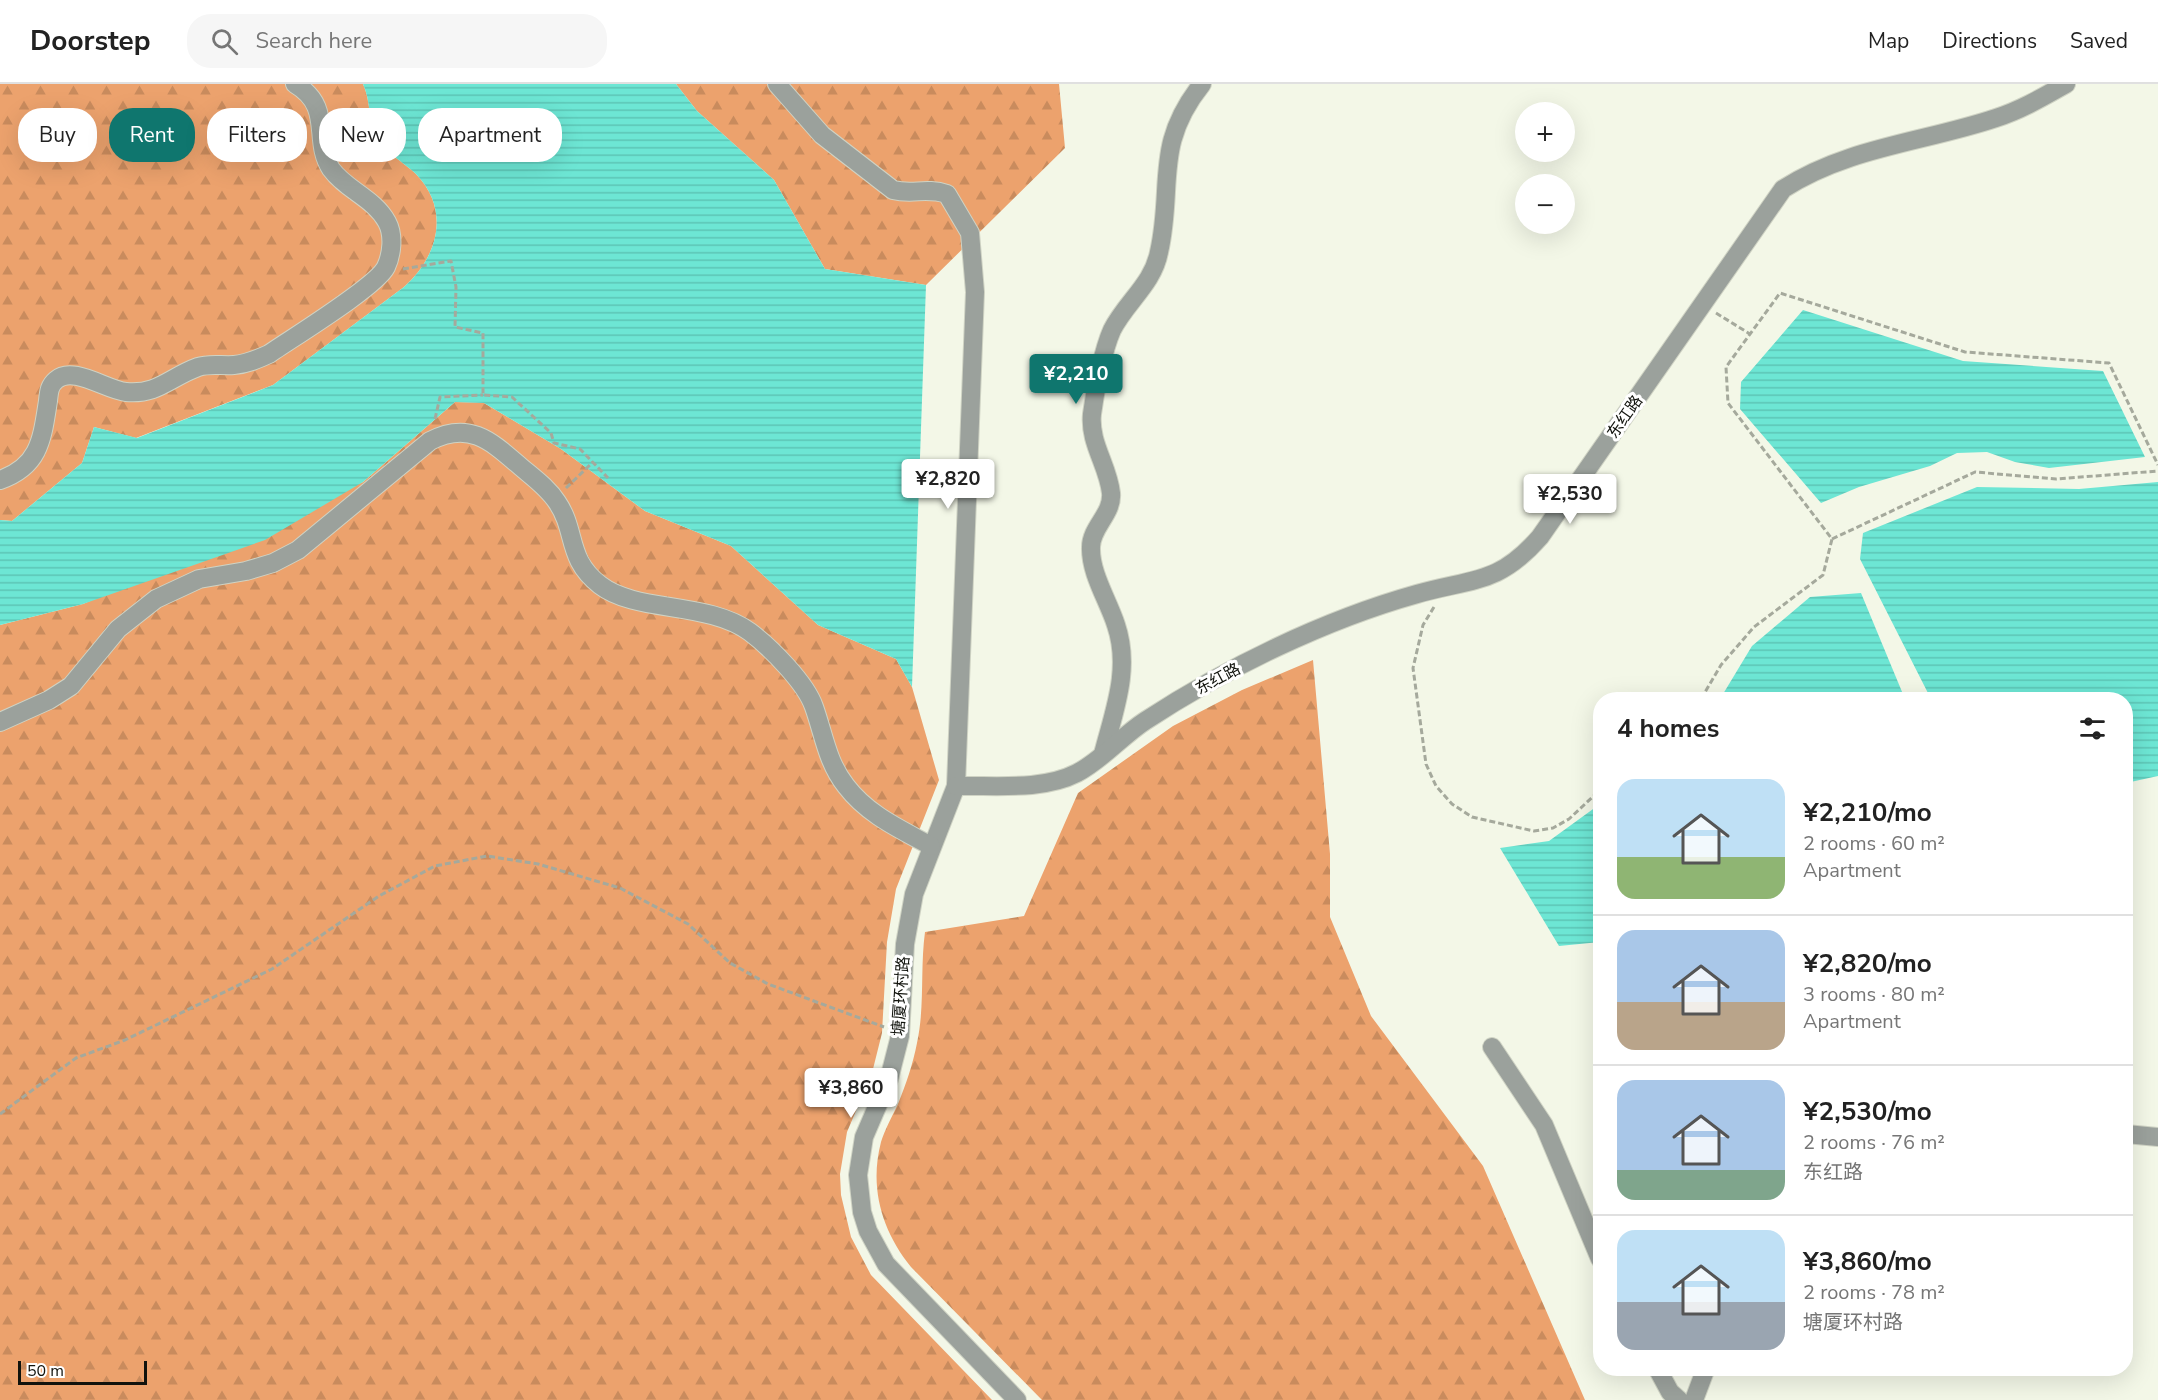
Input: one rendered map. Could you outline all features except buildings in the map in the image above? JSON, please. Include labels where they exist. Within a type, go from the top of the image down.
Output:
[{"type":"street","points":[[0,480],[18,474],[32,460],[40,442],[50,388],[57,379],[68,375],[117,391],[141,392],[164,386],[201,366],[253,362],[269,354],[370,285],[386,268],[392,246],[388,224],[376,206],[332,169],[324,152],[321,116],[314,101],[295,84]]},
{"type":"street","points":[[777,84],[822,135],[893,190],[904,193],[930,189],[947,194],[970,233],[975,292],[956,786]]},
{"type":"street","points":[[1102,754],[1120,687],[1122,656],[1117,626],[1091,558],[1094,532],[1109,508],[1111,495],[1093,436],[1092,415],[1106,349],[1113,329],[1146,284],[1159,256],[1167,156],[1176,126],[1191,98],[1202,84]]},
{"type":"street","name":"东红路","points":[[956,786],[1046,784],[1077,773],[1154,716],[1203,686],[1264,654],[1376,608],[1418,594],[1487,579],[1523,556],[1540,537],[1705,305],[1783,189],[1803,176],[1831,164],[1883,147],[1994,119],[2022,108],[2066,84]]},
{"type":"street","points":[[0,722],[49,700],[71,686],[118,629],[156,599],[199,579],[246,571],[298,550],[430,441],[450,433],[472,433],[493,442],[554,499],[565,517],[574,553],[585,571],[601,586],[620,596],[725,618],[750,633],[802,684],[814,705],[829,758],[846,786],[875,814],[931,846]]},
{"type":"street","name":"塘厦环村路","points":[[956,786],[931,846],[908,919],[900,1036],[889,1079],[870,1119],[860,1155],[859,1193],[868,1231],[886,1264],[1017,1400]]},
{"type":"street","points":[[1492,1047],[1544,1125],[1593,1242]]},
{"type":"street","points":[[2133,1135],[2158,1137]]},
{"type":"street","points":[[1661,1376],[1670,1392],[1679,1400]]},
{"type":"street","points":[[1694,1400],[1703,1376]]},
{"type":"path","points":[[386,268],[410,270],[451,261],[456,287],[455,327],[483,333],[483,395]]},
{"type":"path","points":[[1832,539],[1728,404],[1726,367],[1780,293],[1965,352],[2109,363],[2158,465]]},
{"type":"path","points":[[1705,305],[1750,334]]},
{"type":"path","points":[[430,441],[440,398],[483,395],[512,397],[551,433],[554,443],[580,449],[608,478]]},
{"type":"path","points":[[554,499],[593,462]]},
{"type":"path","points":[[1832,539],[1975,472],[2056,479],[2158,471]]},
{"type":"path","points":[[1705,692],[1721,665],[1754,627],[1823,575],[1832,539]]},
{"type":"path","points":[[1446,588],[1423,625],[1413,668],[1426,764],[1436,786],[1452,804],[1472,817],[1534,831],[1553,828],[1561,824],[1593,796]]},
{"type":"path","points":[[0,1114],[76,1058],[135,1035],[272,969],[379,896],[435,866],[487,856],[538,864],[620,888],[688,924],[730,963],[768,984],[870,1020],[900,1036]]},
{"type":"green space","points":[[0,84],[363,84],[369,108],[319,108],[319,162],[401,162],[416,174],[427,188],[434,203],[437,218],[432,248],[416,275],[404,287],[273,385],[136,438],[94,427],[82,463],[12,521],[0,520]]},
{"type":"green space","points":[[676,84],[1059,84],[1065,148],[926,285],[825,269],[774,180],[697,111]]},
{"type":"green space","points":[[455,402],[484,403],[561,449],[645,511],[731,546],[818,625],[896,659],[912,687],[939,780],[896,889],[887,942],[882,1033],[872,1073],[847,1132],[840,1174],[841,1195],[851,1237],[871,1275],[992,1400],[0,1400],[0,625],[83,604],[363,482]]},
{"type":"green space","points":[[1313,660],[1330,854],[1330,917],[1371,1016],[1483,1166],[1585,1400],[1042,1400],[911,1267],[892,1239],[886,1224],[878,1192],[878,1159],[881,1142],[898,1104],[917,1043],[921,1015],[925,932],[1024,916],[1078,793],[1173,726],[1242,690]]},
{"type":"water","points":[[363,84],[676,84],[697,111],[774,180],[825,269],[926,285],[912,687],[896,659],[818,625],[731,546],[645,511],[561,449],[484,403],[455,402],[363,482],[265,540],[83,604],[0,625],[0,520],[12,521],[82,463],[94,427],[137,438],[273,385],[404,287],[416,275],[432,248],[436,233],[437,218],[434,203],[427,188],[416,174],[401,162],[406,162],[406,108],[369,108]]},
{"type":"water","points":[[1803,310],[1963,361],[2103,371],[2145,457],[2049,468],[2015,462],[1987,452],[1957,453],[1930,466],[1859,487],[1821,503],[1740,409],[1741,382]]},
{"type":"water","points":[[2158,482],[2158,776],[2133,781],[2133,692],[1927,692],[1860,559],[1863,533],[1977,487],[2079,489]]},
{"type":"water","points":[[1861,593],[1902,692],[1724,692],[1752,646],[1810,597]]},
{"type":"water","points":[[1593,809],[1593,943],[1559,946],[1500,848],[1549,841]]}]
